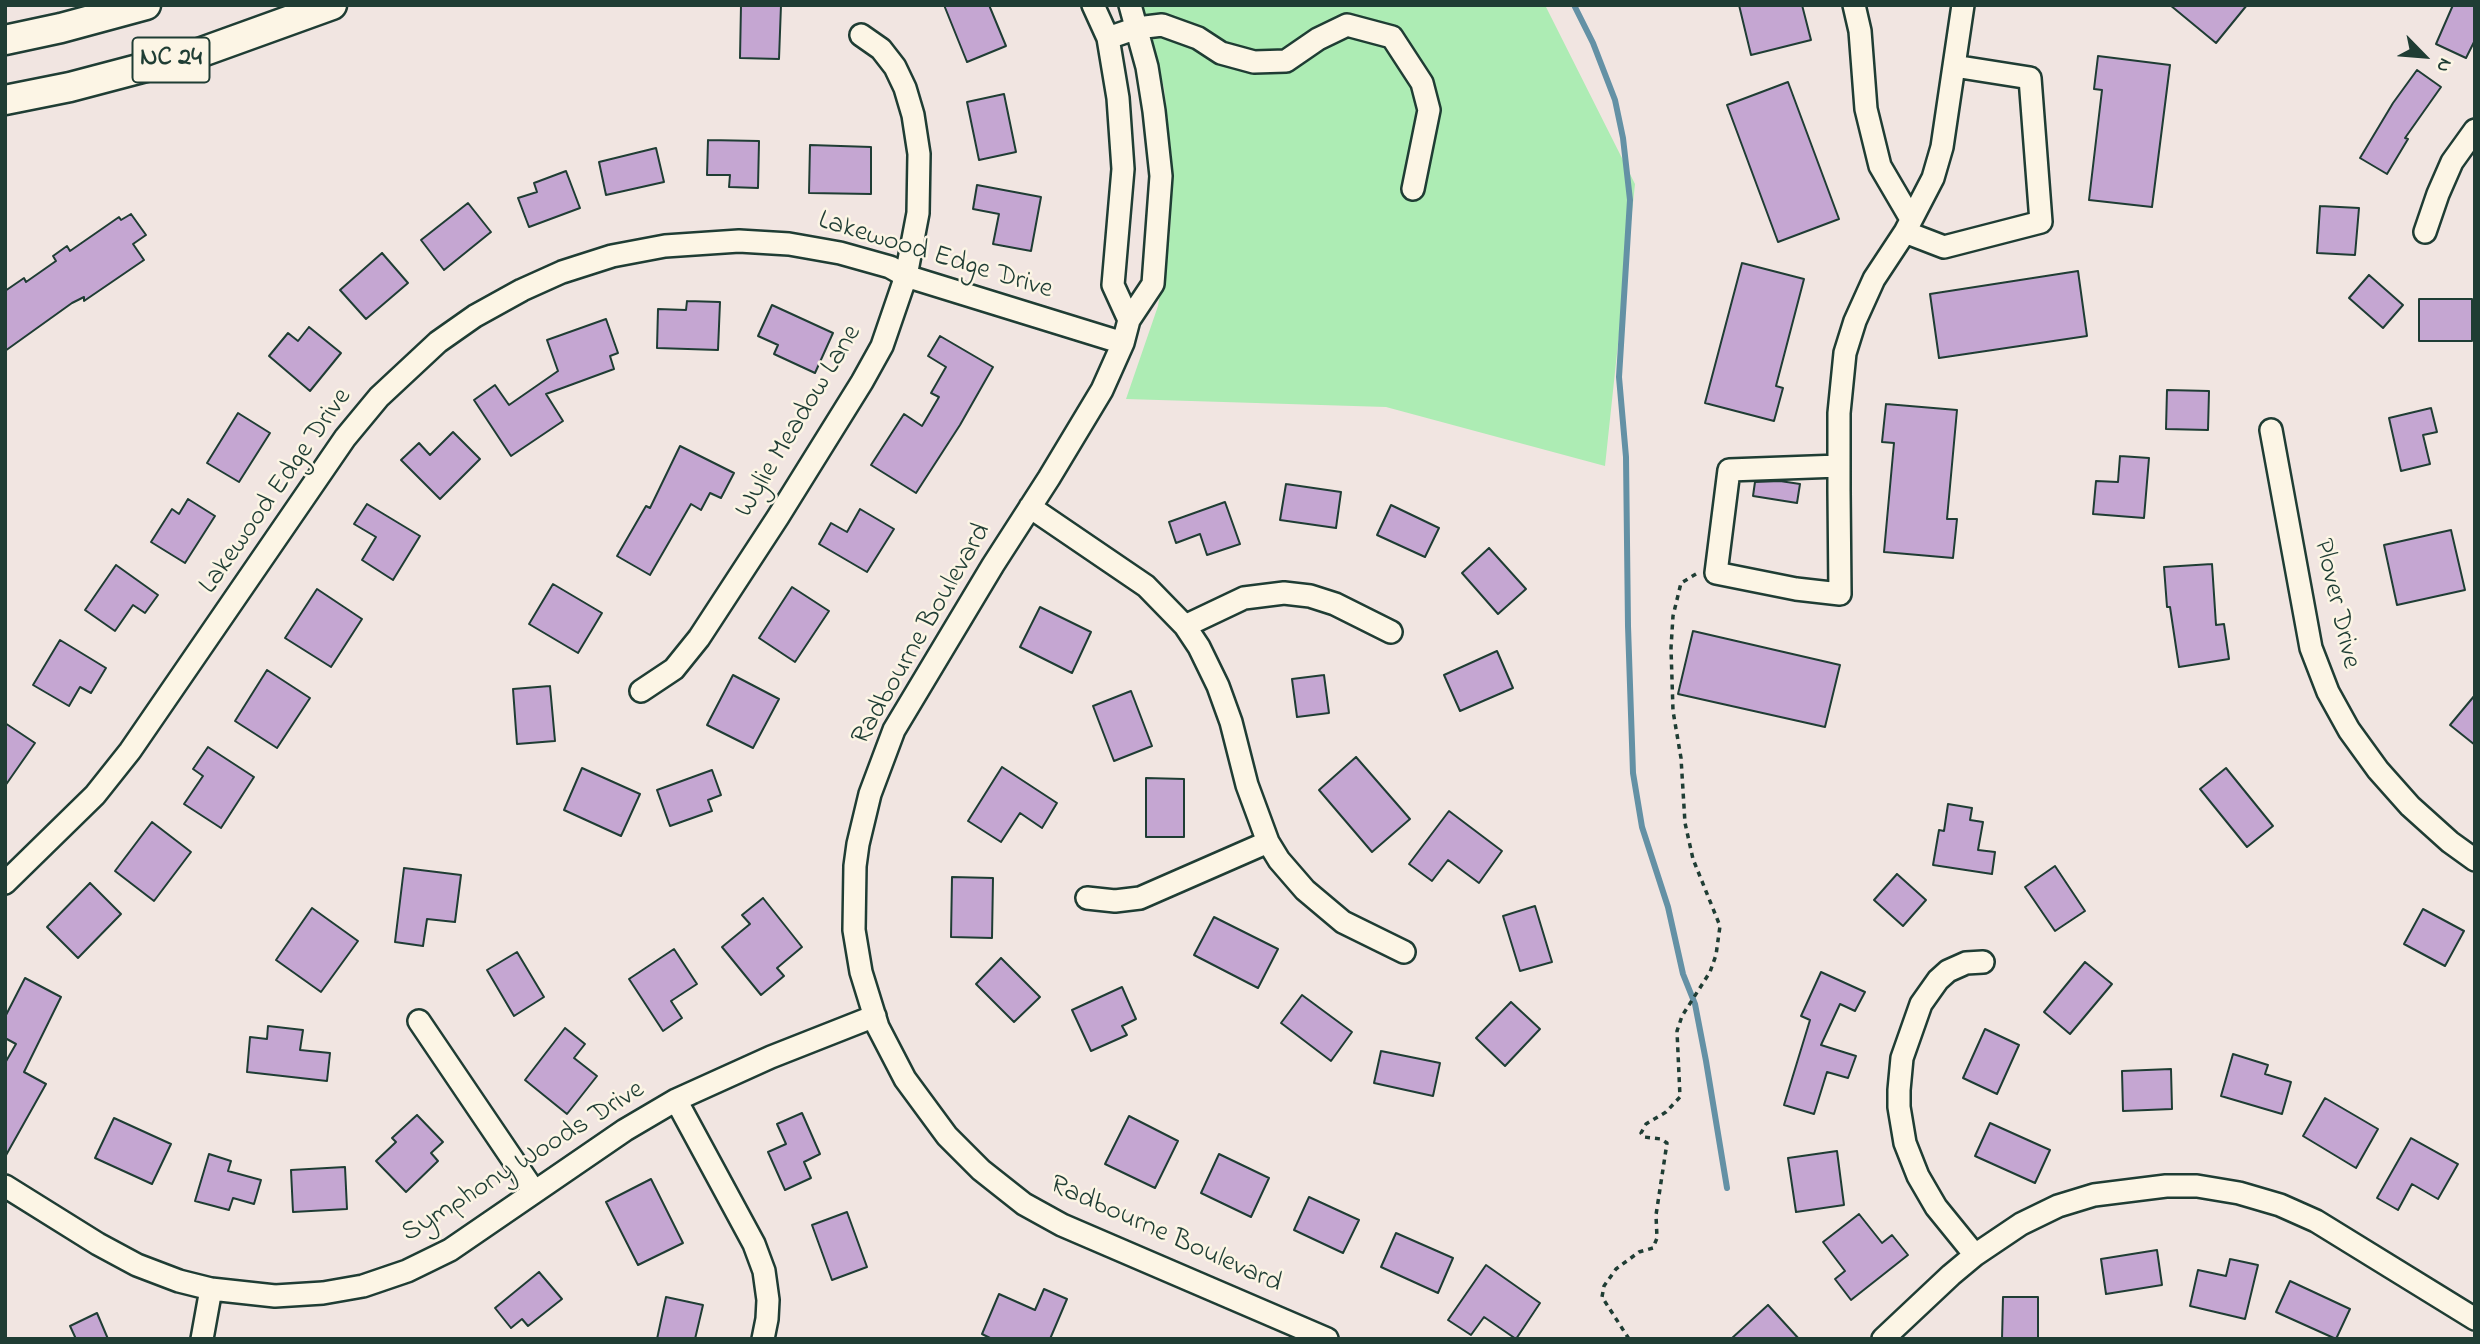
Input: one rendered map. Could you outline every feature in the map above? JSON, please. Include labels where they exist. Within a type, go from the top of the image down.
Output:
[{"type":"main road","name":"NC 24","points":[[5,40],[146,5]]},
{"type":"main road","name":"NC 24","points":[[5,100],[70,87],[199,53],[332,5]]},
{"type":"street","points":[[1093,5],[1108,38],[1118,98],[1123,169],[1113,285],[1129,320]]},
{"type":"street","name":"Radbourne Boulevard","points":[[1130,5],[1154,111],[1160,176],[1153,284],[1129,320],[1123,343],[1102,390],[894,730],[870,794],[857,855],[853,908],[861,972],[875,1016],[905,1079],[947,1136],[981,1170],[1024,1204],[1062,1225],[1327,1339]]},
{"type":"street","points":[[1854,5],[1860,31],[1866,109],[1880,166],[1908,225],[1944,247],[2041,222],[2030,78],[1954,66]]},
{"type":"street","points":[[1839,466],[1729,470],[1716,573],[1796,589],[1840,594],[1839,413],[1845,353],[1854,321],[1874,279],[1908,225],[1933,178],[1942,147],[1963,5]]},
{"type":"street","points":[[1108,38],[1137,28],[1162,25],[1198,38],[1222,53],[1254,62],[1286,61],[1318,39],[1347,25],[1392,37],[1422,83],[1429,110],[1413,189]]},
{"type":"street","name":"Wylie Meadow Lane","points":[[641,691],[674,669],[699,638],[778,517],[869,370],[881,346],[906,276],[918,213],[919,154],[913,115],[895,67],[881,49],[860,35]]},
{"type":"street","points":[[2425,232],[2452,162],[2475,130]]},
{"type":"street","name":"Lakewood Edge Drive","points":[[5,883],[95,794],[130,751],[345,438],[379,397],[417,359],[475,316],[522,290],[562,272],[612,256],[665,246],[712,241],[789,244],[840,253],[890,267],[906,276],[1123,343]]},
{"type":"street","name":"Plover Drive","points":[[2271,430],[2312,648],[2328,692],[2349,730],[2378,770],[2410,806],[2450,842],[2475,860]]},
{"type":"street","points":[[1030,507],[1146,586],[1185,626],[1199,646],[1218,685],[1231,722],[1247,785],[1268,842],[1279,860],[1320,905],[1354,928],[1404,952]]},
{"type":"street","points":[[1185,626],[1244,598],[1284,593],[1310,596],[1335,604],[1391,632]]},
{"type":"street","points":[[1087,898],[1115,901],[1140,898],[1268,842]]},
{"type":"street","points":[[1975,1255],[1936,1207],[1918,1176],[1905,1143],[1899,1090],[1902,1058],[1921,1004],[1948,971],[1966,963],[1983,962]]},
{"type":"street","name":"Symphony Woods Drive","points":[[5,1186],[98,1244],[137,1265],[179,1281],[211,1289],[275,1296],[323,1293],[363,1286],[450,1250],[625,1130],[676,1100],[771,1057],[875,1016]]},
{"type":"street","points":[[419,1021],[534,1191]]},
{"type":"street","points":[[676,1100],[764,1271],[768,1300],[763,1339]]},
{"type":"street","points":[[1887,1337],[1975,1255],[2021,1224],[2058,1206],[2094,1195],[2166,1186],[2196,1186],[2280,1205],[2316,1221],[2475,1319]]},
{"type":"street","points":[[201,1339],[211,1289]]},
{"type":"path","points":[[1629,1339],[1602,1297],[1604,1286],[1616,1269],[1639,1252],[1653,1248],[1657,1238],[1656,1216],[1667,1143],[1661,1139],[1644,1137],[1641,1133],[1646,1124],[1666,1112],[1680,1097],[1677,1031],[1682,1016],[1710,972],[1716,955],[1720,926],[1693,859],[1685,823],[1671,648],[1673,616],[1681,583],[1717,566]]},
{"type":"green space","points":[[1142,5],[1545,5],[1635,184],[1605,466],[1386,407],[1126,399],[1158,306],[1170,234],[1172,161],[1164,88]]},
{"type":"building","points":[[741,5],[781,5],[779,59],[740,58]]},
{"type":"building","points":[[944,5],[989,5],[1006,46],[967,62]]},
{"type":"building","points":[[1739,5],[1802,5],[1811,40],[1751,55]]},
{"type":"building","points":[[2170,5],[2247,5],[2216,43]]},
{"type":"building","points":[[2453,5],[2475,5],[2475,40],[2466,58],[2436,44]]},
{"type":"building","points":[[2098,56],[2170,65],[2152,207],[2089,200],[2102,90],[2094,89]]},
{"type":"building","points":[[2417,70],[2441,87],[2405,138],[2408,139],[2387,174],[2360,158],[2393,103]]},
{"type":"building","points":[[1788,82],[1839,219],[1778,242],[1727,105]]},
{"type":"building","points":[[1004,94],[1016,152],[979,160],[967,102]]},
{"type":"building","points":[[708,140],[759,141],[758,188],[729,187],[730,175],[707,175]]},
{"type":"building","points":[[810,145],[871,147],[871,194],[809,193]]},
{"type":"building","points":[[656,148],[664,182],[606,195],[599,162]]},
{"type":"building","points":[[566,171],[580,208],[529,227],[518,198],[537,192],[534,183]]},
{"type":"building","points":[[977,185],[1041,197],[1031,251],[993,244],[999,214],[973,209]]},
{"type":"building","points":[[468,203],[491,232],[444,270],[421,240]]},
{"type":"building","points":[[2320,206],[2359,208],[2355,255],[2317,253]]},
{"type":"building","points":[[131,214],[146,235],[133,244],[144,260],[84,301],[84,297],[72,303],[5,351],[5,291],[24,278],[26,282],[56,261],[53,256],[67,246],[70,251],[119,217],[121,220]]},
{"type":"building","points":[[382,253],[408,283],[366,319],[340,290]]},
{"type":"building","points":[[1742,263],[1804,279],[1776,386],[1783,388],[1774,421],[1705,403]]},
{"type":"building","points":[[2078,271],[2087,336],[1939,358],[1930,294]]},
{"type":"building","points":[[2369,275],[2403,305],[2383,328],[2349,298]]},
{"type":"building","points":[[2419,299],[2472,299],[2472,341],[2419,341]]},
{"type":"building","points":[[687,301],[720,302],[718,350],[657,348],[658,309],[686,310]]},
{"type":"building","points":[[772,305],[833,333],[815,373],[774,354],[778,345],[758,336]]},
{"type":"building","points":[[606,319],[618,353],[610,356],[614,369],[546,394],[563,421],[511,456],[474,400],[495,385],[509,405],[558,371],[547,340]]},
{"type":"building","points":[[309,327],[341,353],[310,391],[269,356],[288,333],[298,341]]},
{"type":"building","points":[[940,336],[993,367],[916,493],[871,465],[904,414],[922,426],[939,397],[931,393],[946,367],[928,356]]},
{"type":"building","points":[[2167,390],[2209,391],[2208,430],[2166,429]]},
{"type":"building","points":[[1886,404],[1957,410],[1947,519],[1957,519],[1953,558],[1884,552],[1894,443],[1882,442]]},
{"type":"building","points":[[2431,408],[2437,432],[2423,435],[2430,464],[2401,471],[2389,418]]},
{"type":"building","points":[[238,413],[270,433],[239,482],[207,463]]},
{"type":"building","points":[[453,432],[480,459],[440,499],[401,460],[419,443],[430,455]]},
{"type":"building","points":[[680,446],[734,473],[721,498],[710,493],[701,510],[691,504],[650,575],[617,556],[646,506],[650,508]]},
{"type":"building","points":[[2120,456],[2149,458],[2144,518],[2093,514],[2096,481],[2118,482]]},
{"type":"building","points":[[1780,481],[1800,484],[1797,503],[1753,496],[1755,482]]},
{"type":"building","points":[[1286,484],[1341,492],[1336,528],[1280,520]]},
{"type":"building","points":[[188,499],[215,516],[185,563],[151,542],[172,509],[179,514]]},
{"type":"building","points":[[1225,502],[1240,544],[1207,555],[1200,534],[1176,543],[1169,522]]},
{"type":"building","points":[[367,504],[420,536],[393,580],[362,560],[376,537],[354,524]]},
{"type":"building","points":[[1391,505],[1439,528],[1425,557],[1377,535]]},
{"type":"building","points":[[860,509],[894,529],[867,572],[819,544],[831,523],[847,532]]},
{"type":"building","points":[[2451,530],[2465,590],[2397,605],[2384,545]]},
{"type":"building","points":[[1489,548],[1526,589],[1498,614],[1462,573]]},
{"type":"building","points":[[2212,564],[2216,625],[2224,624],[2229,659],[2179,667],[2170,607],[2167,607],[2164,567]]},
{"type":"building","points":[[116,565],[158,595],[145,613],[133,605],[115,631],[85,610]]},
{"type":"building","points":[[553,584],[602,613],[578,653],[529,624]]},
{"type":"building","points":[[792,587],[829,611],[795,662],[759,638]]},
{"type":"building","points":[[317,589],[362,619],[331,667],[285,638]]},
{"type":"building","points":[[1040,607],[1091,632],[1072,673],[1020,647]]},
{"type":"building","points":[[1693,631],[1840,665],[1825,727],[1678,694]]},
{"type":"building","points":[[60,640],[106,668],[91,693],[80,687],[69,706],[33,685]]},
{"type":"building","points":[[1497,651],[1513,688],[1460,711],[1444,675]]},
{"type":"building","points":[[267,670],[310,698],[277,748],[235,721]]},
{"type":"building","points":[[733,675],[779,699],[753,748],[707,725]]},
{"type":"building","points":[[1324,675],[1329,713],[1297,717],[1292,679]]},
{"type":"building","points":[[550,686],[555,741],[517,744],[513,689]]},
{"type":"building","points":[[1131,691],[1152,746],[1114,761],[1093,706]]},
{"type":"building","points":[[2475,695],[2475,745],[2450,725]]},
{"type":"building","points":[[5,723],[35,743],[5,786]]},
{"type":"building","points":[[208,747],[254,777],[221,828],[184,804],[203,776],[193,769]]},
{"type":"building","points":[[1356,757],[1410,819],[1372,852],[1319,790]]},
{"type":"building","points":[[1002,767],[1057,803],[1042,828],[1020,813],[1001,842],[968,821]]},
{"type":"building","points":[[582,768],[640,794],[621,836],[564,810]]},
{"type":"building","points":[[2226,768],[2273,826],[2247,847],[2200,789]]},
{"type":"building","points":[[712,770],[721,795],[708,800],[712,811],[670,826],[657,790]]},
{"type":"building","points":[[1146,778],[1184,779],[1184,837],[1146,837]]},
{"type":"building","points":[[1948,804],[1972,808],[1970,820],[1983,822],[1978,850],[1995,852],[1992,874],[1933,865],[1939,830],[1944,831]]},
{"type":"building","points":[[1449,811],[1502,851],[1479,883],[1448,860],[1432,881],[1409,864]]},
{"type":"building","points":[[152,822],[191,852],[154,901],[115,871]]},
{"type":"building","points":[[2055,866],[2085,911],[2055,931],[2025,887]]},
{"type":"building","points":[[404,868],[461,875],[455,922],[427,919],[423,946],[395,942]]},
{"type":"building","points":[[1897,874],[1926,900],[1903,926],[1874,900]]},
{"type":"building","points":[[952,877],[993,878],[992,938],[951,937]]},
{"type":"building","points":[[90,883],[121,914],[78,958],[47,927]]},
{"type":"building","points":[[763,898],[802,947],[777,968],[784,976],[761,995],[722,947],[750,924],[742,915]]},
{"type":"building","points":[[1535,906],[1552,962],[1520,971],[1503,916]]},
{"type":"building","points":[[312,908],[358,941],[321,992],[276,960]]},
{"type":"building","points":[[2423,909],[2464,931],[2445,966],[2404,944]]},
{"type":"building","points":[[1214,917],[1278,949],[1258,988],[1194,955]]},
{"type":"building","points":[[674,949],[697,984],[671,1001],[682,1018],[663,1031],[629,979]]},
{"type":"building","points":[[517,952],[544,997],[514,1016],[487,970]]},
{"type":"building","points":[[1001,958],[1040,997],[1014,1022],[976,984]]},
{"type":"building","points":[[2085,962],[2112,984],[2070,1034],[2044,1012]]},
{"type":"building","points":[[1821,972],[1865,992],[1855,1011],[1840,1004],[1821,1045],[1856,1056],[1848,1078],[1827,1072],[1814,1114],[1784,1105],[1810,1020],[1801,1016]]},
{"type":"building","points":[[25,978],[61,997],[24,1072],[46,1084],[5,1157],[5,1063],[16,1044],[5,1038],[5,1017]]},
{"type":"building","points":[[1122,987],[1136,1019],[1122,1026],[1127,1035],[1091,1051],[1072,1010]]},
{"type":"building","points":[[1302,995],[1352,1032],[1331,1061],[1281,1023]]},
{"type":"building","points":[[1511,1002],[1540,1029],[1505,1066],[1476,1038]]},
{"type":"building","points":[[268,1026],[303,1030],[300,1050],[330,1053],[327,1081],[247,1072],[250,1037],[267,1039]]},
{"type":"building","points":[[565,1028],[585,1044],[574,1058],[597,1076],[567,1114],[525,1080]]},
{"type":"building","points":[[1985,1029],[2019,1045],[1997,1094],[1963,1078]]},
{"type":"building","points":[[1381,1051],[1440,1063],[1433,1096],[1374,1083]]},
{"type":"building","points":[[2233,1054],[2268,1065],[2265,1074],[2291,1082],[2282,1114],[2221,1096]]},
{"type":"building","points":[[2171,1069],[2172,1109],[2123,1111],[2122,1071]]},
{"type":"building","points":[[2325,1098],[2378,1129],[2356,1168],[2303,1136]]},
{"type":"building","points":[[802,1113],[820,1154],[804,1162],[811,1178],[785,1190],[768,1152],[786,1144],[777,1124]]},
{"type":"building","points":[[417,1115],[443,1142],[431,1153],[438,1161],[406,1192],[376,1161],[396,1142],[392,1138]]},
{"type":"building","points":[[1129,1116],[1178,1141],[1155,1188],[1105,1164]]},
{"type":"building","points":[[114,1118],[171,1144],[152,1184],[95,1158]]},
{"type":"building","points":[[1990,1123],[2050,1150],[2035,1183],[1975,1156]]},
{"type":"building","points":[[2411,1138],[2458,1164],[2438,1199],[2412,1184],[2398,1210],[2377,1198]]},
{"type":"building","points":[[1837,1151],[1844,1205],[1796,1212],[1788,1158]]},
{"type":"building","points":[[209,1154],[231,1161],[228,1171],[261,1180],[254,1204],[233,1198],[229,1210],[195,1201]]},
{"type":"building","points":[[1219,1154],[1269,1178],[1251,1217],[1201,1193]]},
{"type":"building","points":[[345,1167],[347,1209],[293,1212],[291,1170]]},
{"type":"building","points":[[651,1179],[683,1243],[638,1265],[606,1202]]},
{"type":"building","points":[[1309,1197],[1359,1220],[1343,1253],[1294,1230]]},
{"type":"building","points":[[847,1212],[867,1267],[832,1280],[812,1225]]},
{"type":"building","points":[[1859,1214],[1882,1243],[1892,1235],[1908,1255],[1851,1300],[1835,1279],[1845,1271],[1823,1242]]},
{"type":"building","points":[[1396,1233],[1453,1258],[1438,1293],[1381,1267]]},
{"type":"building","points":[[2157,1250],[2162,1285],[2106,1294],[2101,1259]]},
{"type":"building","points":[[2230,1259],[2258,1265],[2245,1319],[2190,1306],[2198,1270],[2226,1276]]},
{"type":"building","points":[[1486,1265],[1540,1303],[1516,1339],[1484,1317],[1471,1335],[1448,1320]]},
{"type":"building","points":[[539,1272],[562,1299],[528,1326],[522,1319],[511,1328],[495,1308]]},
{"type":"building","points":[[2290,1281],[2350,1309],[2336,1339],[2276,1312]]},
{"type":"building","points":[[1044,1289],[1067,1299],[1050,1339],[992,1339],[982,1334],[999,1294],[1035,1310]]},
{"type":"building","points":[[666,1297],[703,1305],[695,1339],[657,1339]]},
{"type":"building","points":[[2003,1297],[2038,1297],[2038,1339],[2002,1339]]},
{"type":"building","points":[[1768,1305],[1799,1339],[1731,1339]]},
{"type":"building","points":[[97,1313],[108,1339],[76,1339],[70,1326]]},
{"type":"waterway","points":[[1574,5],[1593,43],[1615,100],[1623,138],[1630,200],[1619,377],[1626,457],[1633,773],[1642,827],[1668,907],[1683,974],[1695,1004],[1727,1188]]}]
